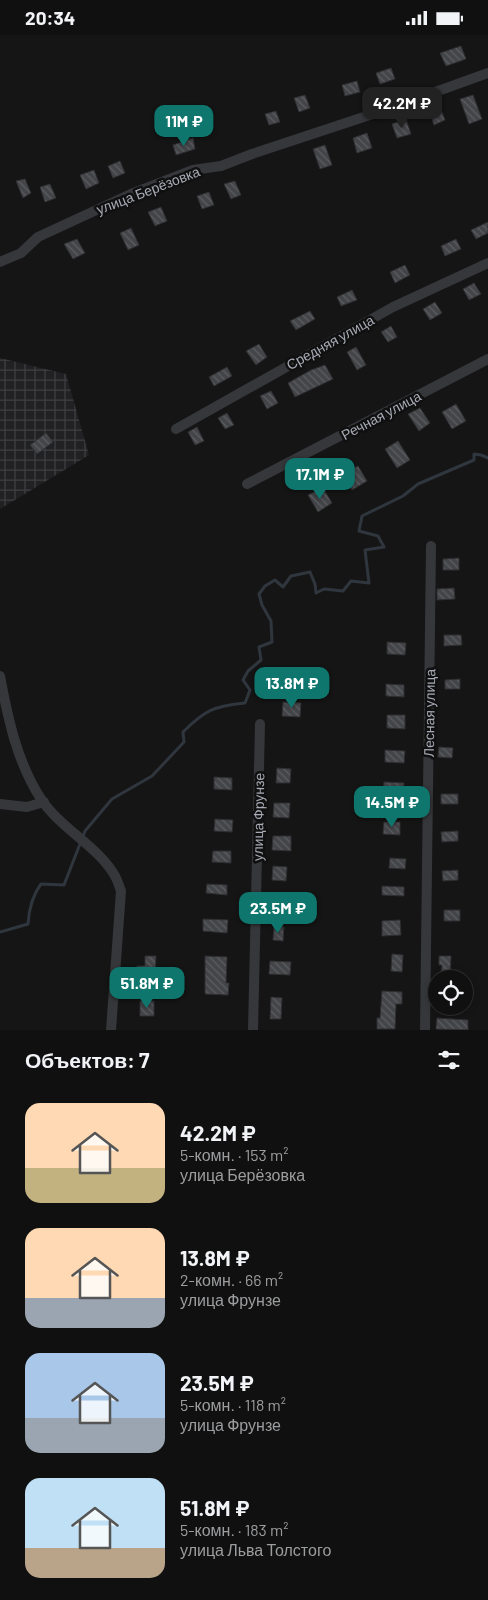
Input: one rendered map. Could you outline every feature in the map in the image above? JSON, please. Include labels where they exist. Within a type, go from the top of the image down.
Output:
[{"type":"street","name":"улица Берёзовка","points":[[0,262],[21,253],[38,237],[131,194],[193,170],[221,166],[252,154],[487,77]]},
{"type":"street","name":"Средняя улица","points":[[176,429],[393,307],[488,263]]},
{"type":"street","name":"Речная улица","points":[[247,484],[488,359]]},
{"type":"street","name":"Лесная улица","points":[[425,1030],[431,546]]},
{"type":"street","points":[[0,676],[14,743],[44,802],[73,834],[100,857],[116,877],[121,891],[112,1030]]},
{"type":"street","name":"улица Фрунзе","points":[[253,1030],[260,724]]},
{"type":"street","points":[[0,804],[27,807],[44,802]]},
{"type":"shaded area","points":[[0,358],[66,374],[89,455],[0,509]]},
{"type":"building","points":[[461,46],[466,59],[446,66],[440,53]]},
{"type":"building","points":[[391,68],[395,79],[380,84],[376,73]]},
{"type":"building","points":[[357,81],[360,92],[345,96],[342,85]]},
{"type":"building","points":[[305,95],[310,108],[299,112],[294,98]]},
{"type":"building","points":[[473,95],[482,119],[469,124],[460,99]]},
{"type":"building","points":[[440,107],[445,120],[434,125],[429,111]]},
{"type":"building","points":[[276,111],[280,122],[269,125],[265,114]]},
{"type":"building","points":[[406,119],[411,134],[397,138],[392,124]]},
{"type":"building","points":[[367,133],[372,148],[357,153],[353,138]]},
{"type":"building","points":[[193,138],[195,149],[176,155],[173,145]]},
{"type":"building","points":[[325,145],[332,165],[320,169],[313,149]]},
{"type":"building","points":[[120,161],[125,173],[113,178],[108,166]]},
{"type":"building","points":[[94,170],[99,183],[86,189],[80,175]]},
{"type":"building","points":[[25,179],[31,193],[23,198],[16,181]]},
{"type":"building","points":[[235,181],[241,195],[231,199],[224,184]]},
{"type":"building","points":[[50,184],[56,198],[45,202],[40,187]]},
{"type":"building","points":[[209,192],[214,205],[202,209],[197,196]]},
{"type":"building","points":[[161,207],[167,221],[155,226],[148,212]]},
{"type":"building","points":[[488,222],[488,233],[476,239],[471,230]]},
{"type":"building","points":[[131,228],[139,245],[128,250],[120,233]]},
{"type":"building","points":[[77,239],[85,253],[73,259],[64,244]]},
{"type":"building","points":[[456,239],[461,249],[445,256],[441,246]]},
{"type":"building","points":[[405,265],[410,275],[395,283],[390,272]]},
{"type":"building","points":[[474,283],[481,294],[469,300],[463,289]]},
{"type":"building","points":[[352,290],[357,300],[341,306],[337,297]]},
{"type":"building","points":[[435,302],[442,313],[430,320],[423,309]]},
{"type":"building","points":[[310,311],[315,319],[296,330],[290,321]]},
{"type":"building","points":[[391,326],[397,337],[388,342],[381,332]]},
{"type":"building","points":[[259,344],[267,357],[256,365],[246,351]]},
{"type":"building","points":[[356,347],[366,365],[357,370],[347,352]]},
{"type":"building","points":[[325,365],[333,379],[295,397],[288,383],[311,370]]},
{"type":"building","points":[[227,367],[232,376],[214,386],[209,377]]},
{"type":"building","points":[[271,391],[278,403],[267,409],[260,396]]},
{"type":"building","points":[[456,404],[466,421],[452,429],[442,412]]},
{"type":"building","points":[[420,408],[430,423],[419,431],[408,414]]},
{"type":"building","points":[[227,413],[234,425],[225,429],[218,418]]},
{"type":"building","points":[[197,427],[204,441],[195,445],[188,432]]},
{"type":"building","points":[[46,433],[53,442],[37,454],[30,445]]},
{"type":"building","points":[[398,441],[410,460],[397,468],[385,449]]},
{"type":"building","points":[[358,466],[367,481],[352,490],[343,474]]},
{"type":"building","points":[[323,488],[332,503],[318,512],[308,495]]},
{"type":"building","points":[[459,558],[459,570],[443,570],[443,559]]},
{"type":"building","points":[[454,588],[455,599],[437,600],[437,589]]},
{"type":"building","points":[[444,635],[461,635],[462,645],[444,646]]},
{"type":"building","points":[[387,642],[406,643],[405,655],[387,654]]},
{"type":"building","points":[[460,679],[460,689],[445,689],[445,680]]},
{"type":"building","points":[[386,684],[404,685],[404,697],[386,696]]},
{"type":"building","points":[[283,702],[301,703],[300,717],[282,716]]},
{"type":"building","points":[[387,715],[405,715],[405,729],[387,728]]},
{"type":"building","points":[[439,747],[453,748],[452,758],[438,757]]},
{"type":"building","points":[[385,750],[405,751],[404,763],[385,762]]},
{"type":"building","points":[[277,768],[291,769],[290,783],[276,783]]},
{"type":"building","points":[[214,777],[232,778],[232,790],[214,789]]},
{"type":"building","points":[[384,782],[404,783],[403,795],[383,795]]},
{"type":"building","points":[[441,794],[458,794],[458,804],[441,804]]},
{"type":"building","points":[[274,803],[290,803],[289,818],[273,817]]},
{"type":"building","points":[[215,819],[233,820],[232,832],[214,831]]},
{"type":"building","points":[[384,822],[400,822],[400,835],[383,834]]},
{"type":"building","points":[[458,831],[458,841],[442,842],[441,832]]},
{"type":"building","points":[[273,836],[291,836],[291,851],[272,850]]},
{"type":"building","points":[[213,851],[231,851],[231,863],[212,862]]},
{"type":"building","points":[[390,858],[406,859],[405,869],[389,868]]},
{"type":"building","points":[[273,866],[287,867],[286,881],[272,880]]},
{"type":"building","points":[[458,870],[458,880],[443,881],[442,871]]},
{"type":"building","points":[[207,884],[227,885],[227,895],[206,893]]},
{"type":"building","points":[[382,886],[404,887],[404,896],[382,895]]},
{"type":"building","points":[[444,910],[460,910],[460,921],[444,921]]},
{"type":"building","points":[[203,919],[228,920],[227,933],[203,931]]},
{"type":"building","points":[[400,920],[401,935],[382,936],[382,921]]},
{"type":"building","points":[[274,926],[284,927],[283,941],[273,940]]},
{"type":"building","points":[[392,954],[403,955],[402,972],[391,971]]},
{"type":"building","points":[[145,956],[156,956],[155,977],[137,977],[137,966],[145,966]]},
{"type":"building","points":[[205,956],[227,957],[226,983],[229,983],[228,995],[205,994]]},
{"type":"building","points":[[439,956],[451,956],[450,970],[442,970],[442,965],[439,965]]},
{"type":"building","points":[[270,961],[291,962],[290,975],[269,974]]},
{"type":"building","points":[[382,991],[402,992],[402,1004],[396,1004],[395,1029],[377,1029],[377,1018],[380,1018]]},
{"type":"building","points":[[271,997],[282,998],[281,1019],[270,1019]]},
{"type":"building","points":[[140,1001],[154,1001],[154,1016],[140,1016]]},
{"type":"building","points":[[437,1018],[468,1020],[468,1030],[436,1029]]},
{"type":"waterway","points":[[0,932],[28,924],[32,902],[41,884],[64,885],[85,831],[112,799],[152,776],[184,742],[183,732],[211,710],[245,703],[250,690],[243,680],[248,671],[261,660],[259,647],[272,642],[271,621],[262,605],[259,594],[265,586],[275,580],[283,587],[291,576],[310,572],[315,584],[316,593],[324,589],[343,591],[351,581],[369,583],[365,550],[384,547],[378,536],[359,531],[362,516],[403,496],[418,484],[474,460],[474,454],[488,458]]}]
